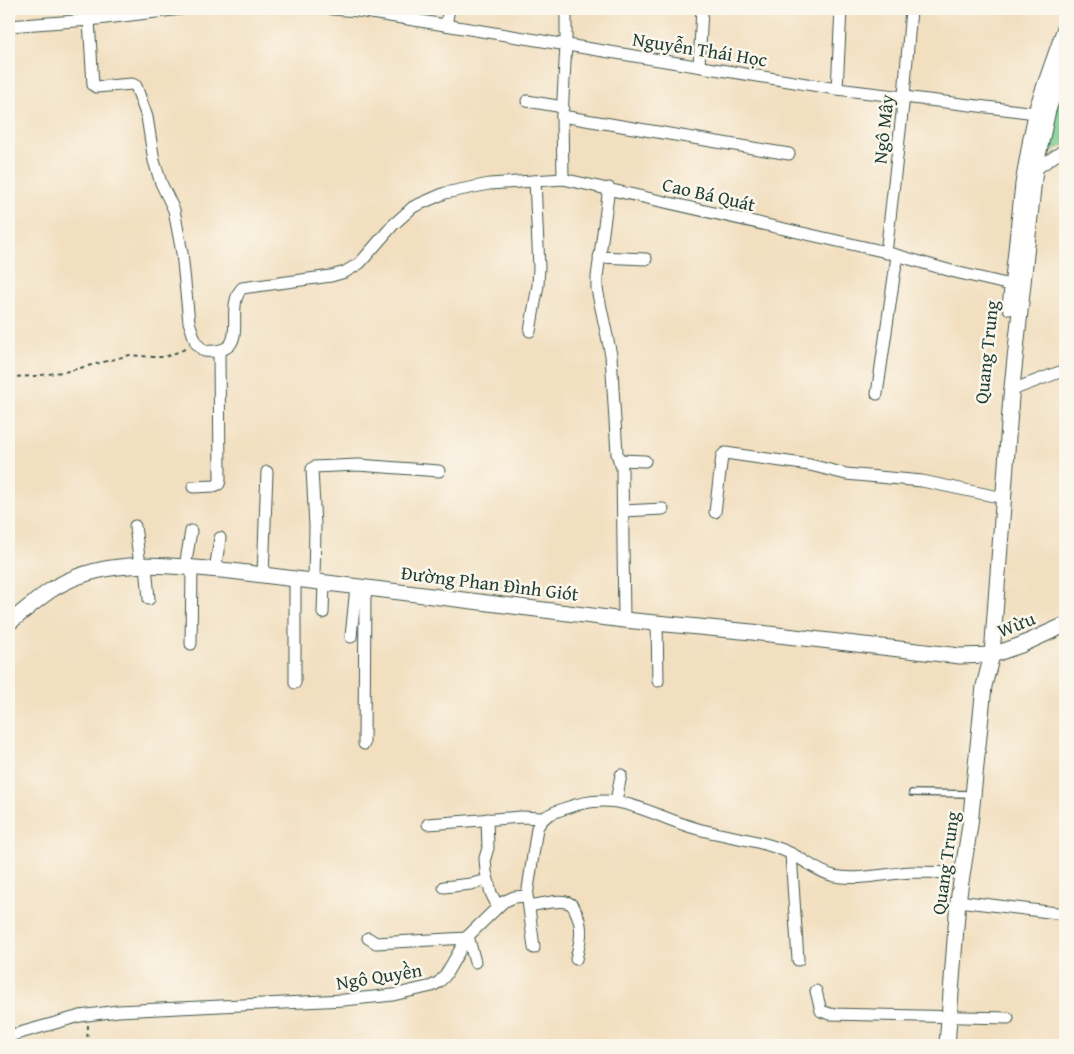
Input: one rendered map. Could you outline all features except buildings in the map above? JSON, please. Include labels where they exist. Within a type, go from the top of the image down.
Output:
[{"type":"main road","name":"Quang Trung","points":[[1029,174],[1063,58],[1065,28]]},
{"type":"main road","name":"Quang Trung","points":[[987,656],[997,446],[1018,287],[1036,113],[1063,58]]},
{"type":"main road","name":"Quang Trung","points":[[947,1045],[958,901],[974,794],[1012,390],[1018,287]]},
{"type":"main road","name":"Đường Phan Đình Giót","points":[[9,623],[52,590],[70,580],[90,572],[143,565],[189,567],[263,575],[624,620],[770,634],[910,651],[987,656]]},
{"type":"main road","name":"Wừu","points":[[987,656],[1021,645],[1064,627]]},
{"type":"street","points":[[9,26],[89,20],[181,9]]},
{"type":"street","name":"Nguyễn Thái Học","points":[[332,9],[359,11],[837,88],[1036,113]]},
{"type":"street","points":[[446,25],[449,9]]},
{"type":"street","points":[[563,179],[562,111],[566,9]]},
{"type":"street","points":[[698,66],[702,9]]},
{"type":"street","points":[[837,88],[841,9]]},
{"type":"street","name":"Ngô Mây","points":[[877,394],[892,254],[912,9]]},
{"type":"street","points":[[89,20],[93,86],[132,84],[136,86],[147,117],[154,161],[175,217],[182,252],[189,322],[196,343],[204,351],[219,351],[220,480],[219,484],[214,486],[193,486]]},
{"type":"street","points":[[527,101],[562,111],[790,154]]},
{"type":"street","points":[[1029,174],[1065,149]]},
{"type":"street","name":"Cao Bá Quát","points":[[219,351],[224,350],[233,340],[236,303],[238,292],[242,288],[331,276],[345,272],[360,263],[413,207],[445,193],[489,184],[563,179],[892,254],[1018,287]]},
{"type":"street","points":[[530,330],[538,285],[539,267],[535,181]]},
{"type":"street","points":[[609,188],[599,257],[597,290],[611,355],[617,454],[622,468],[624,620]]},
{"type":"street","points":[[599,257],[646,259]]},
{"type":"street","points":[[1012,390],[1065,370]]},
{"type":"street","points":[[715,512],[722,456],[725,453],[810,465],[846,474],[922,482],[994,496]]},
{"type":"street","points":[[619,460],[645,461]]},
{"type":"street","points":[[323,613],[319,582],[312,469],[314,467],[358,465],[439,471]]},
{"type":"street","points":[[263,575],[267,472]]},
{"type":"street","points":[[623,511],[663,509]]},
{"type":"street","points":[[135,526],[149,599]]},
{"type":"street","points":[[191,531],[189,567],[191,644]]},
{"type":"street","points":[[215,570],[220,538]]},
{"type":"street","points":[[295,579],[295,683]]},
{"type":"street","points":[[352,638],[360,588]]},
{"type":"street","points":[[360,588],[364,744]]},
{"type":"street","points":[[657,623],[658,681]]},
{"type":"street","points":[[616,801],[621,775]]},
{"type":"street","points":[[428,824],[487,818],[542,818],[575,804],[599,800],[616,801],[695,828],[754,842],[791,854],[833,876],[845,878],[914,872],[963,873]]},
{"type":"street","points":[[487,818],[488,848],[485,858],[490,893],[498,907]]},
{"type":"street","points":[[534,948],[528,901],[537,828],[542,818]]},
{"type":"street","points":[[791,854],[798,960]]},
{"type":"street","points":[[444,887],[488,880]]},
{"type":"street","name":"Ngô Quyền","points":[[9,1036],[88,1015],[118,1011],[344,1000],[393,995],[432,986],[445,976],[467,937],[507,899],[569,903],[574,907],[580,920],[582,932],[576,959]]},
{"type":"street","points":[[958,901],[1065,914]]},
{"type":"street","points":[[368,938],[376,943],[467,937],[475,962]]},
{"type":"street","points":[[816,990],[821,1011],[830,1014],[1008,1018]]},
{"type":"lane","points":[[912,793],[974,794]]},
{"type":"path","points":[[9,377],[35,376],[69,371],[130,355],[165,357],[187,349],[196,343]]},
{"type":"path","points":[[87,1045],[88,1015]]},
{"type":"green space","points":[[1065,76],[1065,144],[1043,157],[1054,114]]}]
